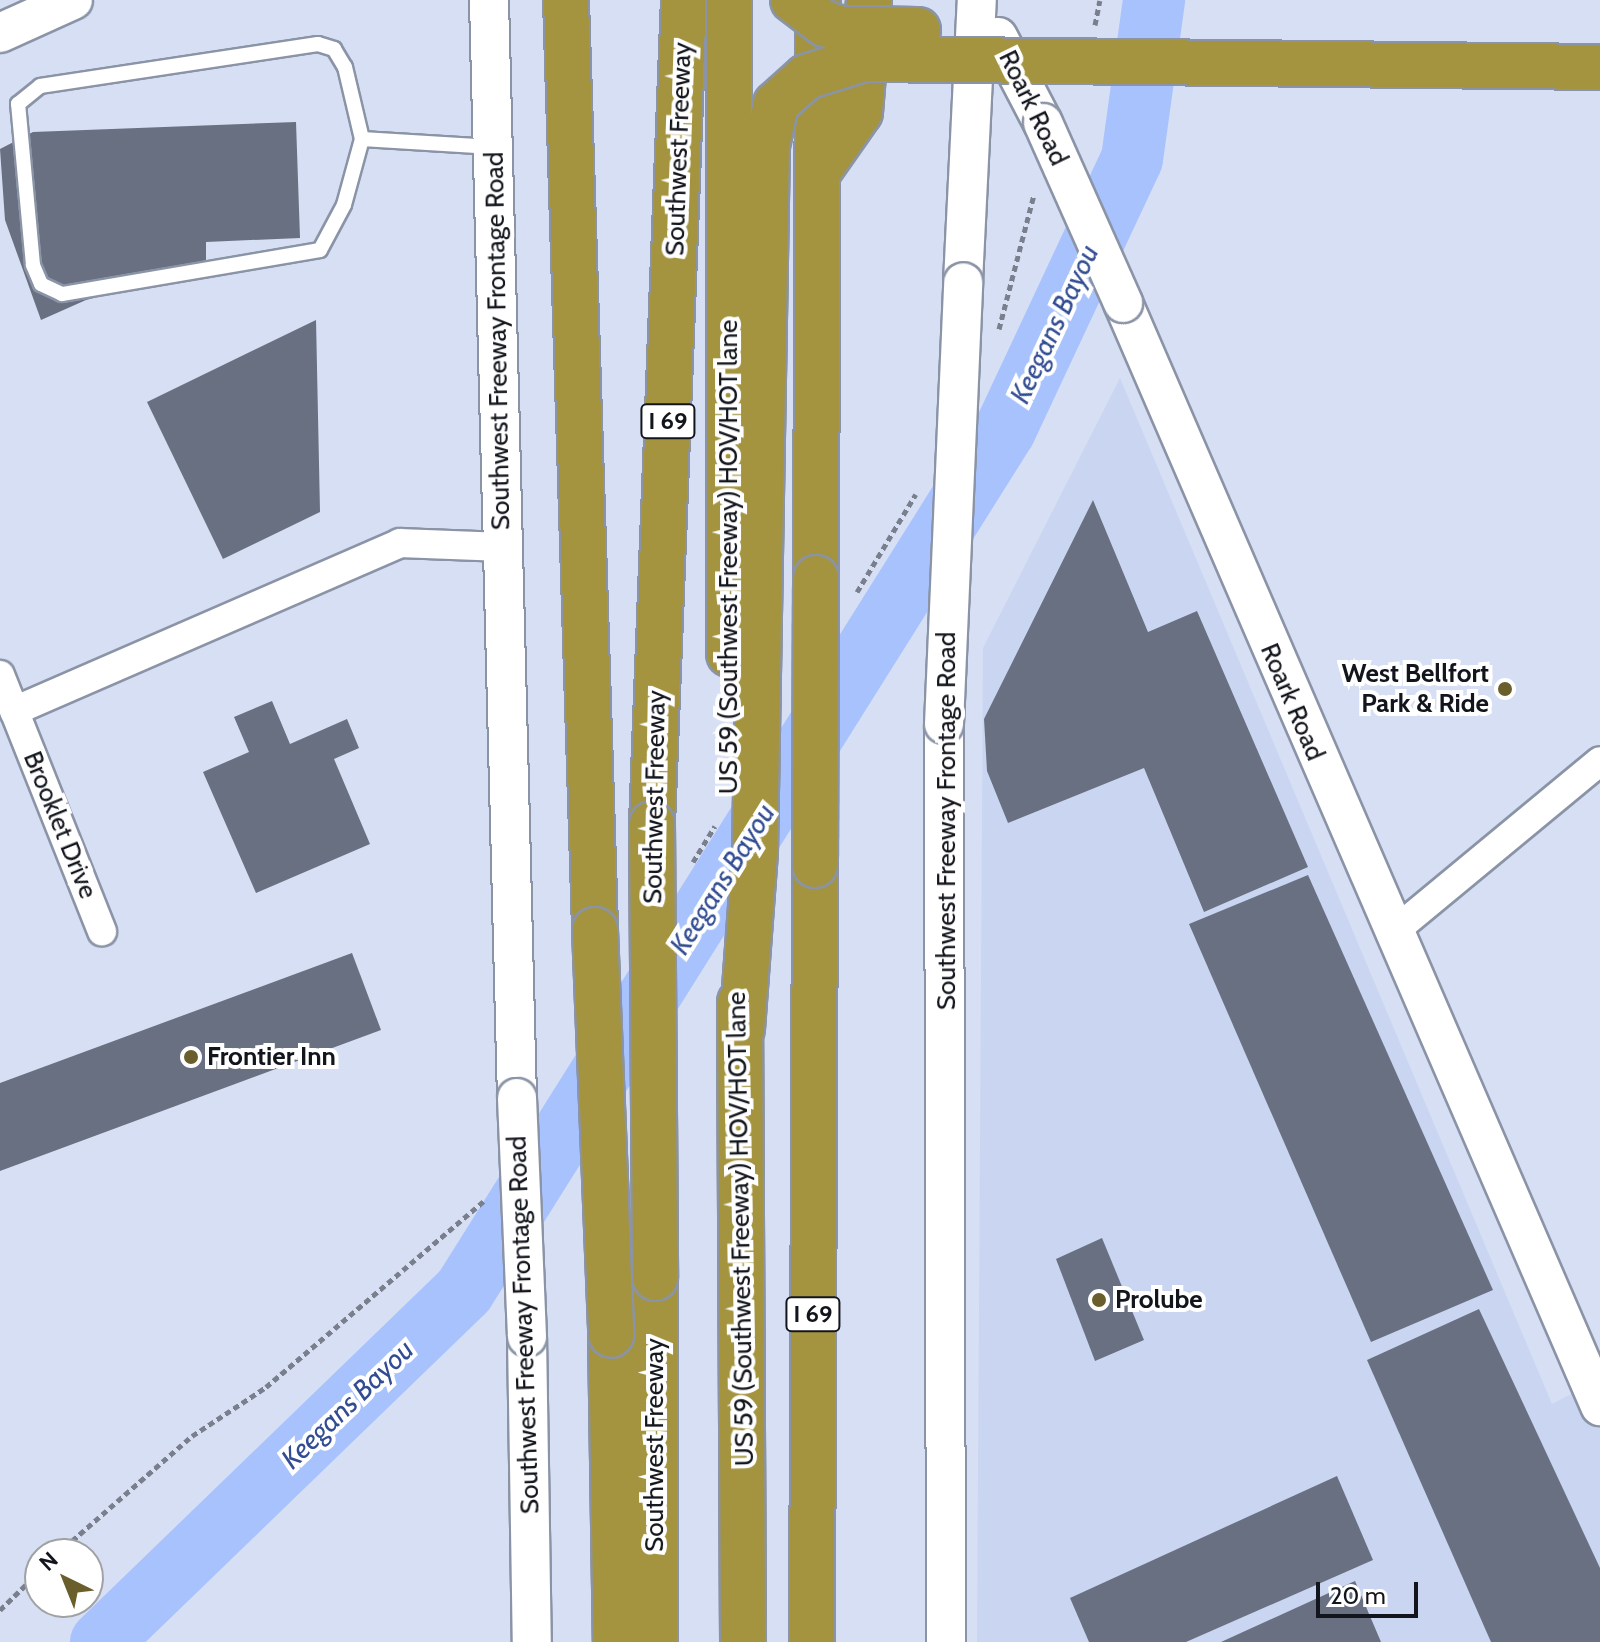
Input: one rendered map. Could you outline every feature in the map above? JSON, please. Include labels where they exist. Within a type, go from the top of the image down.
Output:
[{"type":"highway","points":[[566,0],[578,449],[611,1335],[616,1642]]},
{"type":"highway","name":"US 59 (Southwest Freeway) HOV/HOT lane","points":[[729,0],[729,861],[742,1029],[743,1642]]},
{"type":"highway","points":[[793,0],[843,29],[1600,38]]},
{"type":"highway","name":"I 69","points":[[812,1642],[818,0]]},
{"type":"highway","points":[[818,172],[860,112],[869,0]]},
{"type":"highway","name":"Southwest Freeway","points":[[655,1642],[652,824],[682,6]]},
{"type":"highway","points":[[742,1029],[755,852],[767,146],[776,104],[806,77],[863,59],[1600,67]]},
{"type":"main road","points":[[0,33],[73,0]]},
{"type":"main road","name":"Southwest Freeway Frontage Road","points":[[489,0],[517,1098],[527,1337],[532,1642]]},
{"type":"main road","name":"Southwest Freeway Frontage Road","points":[[946,1642],[944,724],[978,0]]},
{"type":"main road","name":"Roark Road","points":[[978,0],[1043,123],[1123,303],[1391,934],[1592,1363],[1600,1406]]},
{"type":"street","points":[[7,713],[400,543],[503,547]]},
{"type":"street","name":"Brooklet Drive","points":[[0,675],[7,713],[102,931]]},
{"type":"street","points":[[1391,934],[1600,761]]},
{"type":"lane","points":[[318,44],[334,49],[345,67],[362,139],[344,205],[320,250],[62,294],[41,284],[33,265],[18,104],[40,86],[318,44]]},
{"type":"lane","points":[[362,139],[493,147]]},
{"type":"path","points":[[74,1538],[105,1508]]},
{"type":"path","points":[[0,1610],[24,1587]]},
{"type":"shaded area","points":[[1120,378],[1552,1404],[1600,1379],[1600,1642],[977,1642],[983,648]]},
{"type":"building","points":[[296,122],[300,238],[206,242],[206,268],[86,300],[41,320],[5,220],[0,149],[33,132]]},
{"type":"building","points":[[316,320],[320,512],[223,559],[147,402]]},
{"type":"building","points":[[1093,500],[1148,632],[1197,611],[1308,867],[1204,912],[1144,768],[1008,823],[987,771],[984,719]]},
{"type":"building","points":[[272,701],[290,744],[347,719],[359,748],[334,759],[370,844],[256,893],[203,772],[249,752],[234,717]]},
{"type":"building","points":[[1308,875],[1493,1290],[1371,1342],[1189,924]]},
{"type":"building","name":"Frontier Inn","points":[[352,953],[381,1030],[0,1171],[0,1083]]},
{"type":"building","name":"Prolube","points":[[1102,1238],[1144,1340],[1095,1361],[1056,1259]]},
{"type":"building","points":[[1479,1309],[1600,1568],[1600,1642],[1491,1642],[1367,1360]]},
{"type":"building","points":[[1337,1476],[1373,1560],[1186,1642],[1089,1642],[1070,1598]]},
{"type":"building","points":[[1355,1581],[1381,1642],[1221,1642]]},
{"type":"waterway","name":"Keegans Bayou","points":[[101,1642],[464,1291],[1005,430],[1132,159],[1154,0]]},
{"type":"place","name":"West Bellfort Park & Ride","points":[[1505,689]]},
{"type":"place","name":"Frontier Inn","points":[[191,1057]]},
{"type":"place","name":"Prolube","points":[[1099,1300]]}]
